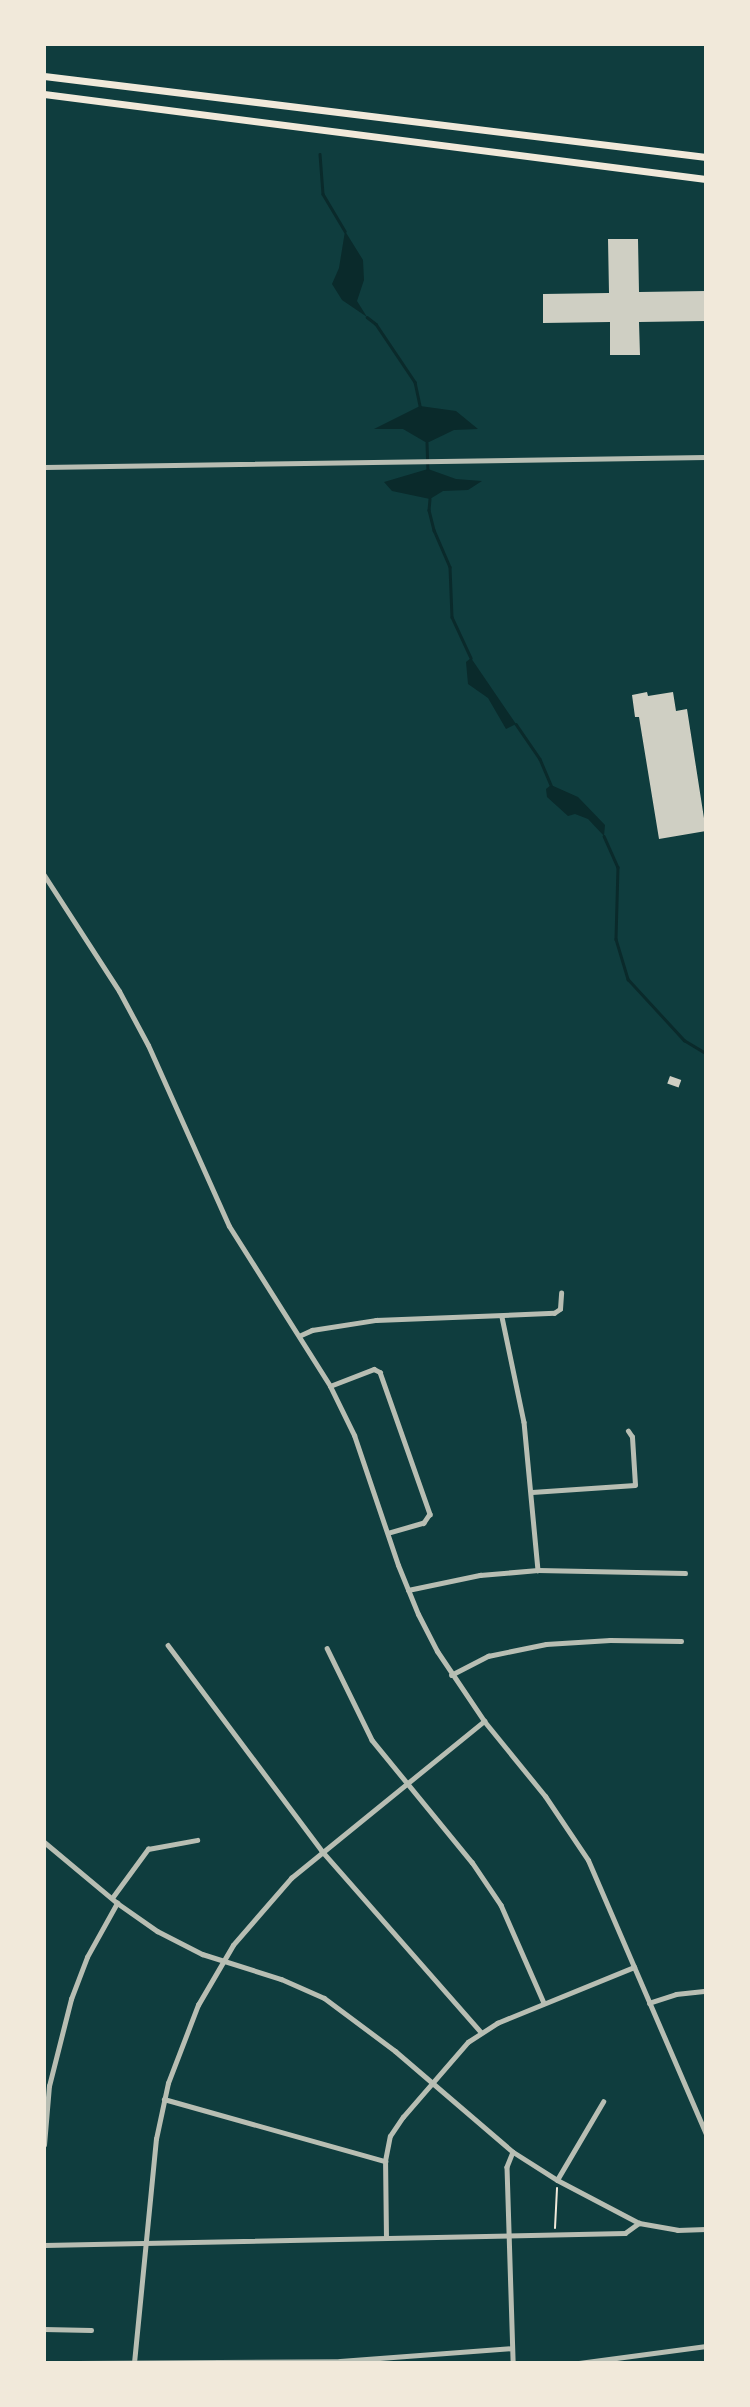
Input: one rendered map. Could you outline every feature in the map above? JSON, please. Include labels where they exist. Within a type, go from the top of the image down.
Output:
[{"type":"highway","points":[[44,76],[706,157]]},
{"type":"highway","points":[[44,94],[706,179]]},
{"type":"street","points":[[44,467],[706,457]]},
{"type":"street","points":[[44,875],[123,999],[153,1056],[229,1226],[301,1335],[330,1386],[354,1435],[421,1621],[451,1675],[484,1721],[541,1790],[588,1860],[706,2134]]},
{"type":"street","points":[[301,1335],[312,1330],[417,1316],[502,1317],[554,1313],[560,1309],[561,1293]]},
{"type":"street","points":[[502,1317],[519,1389],[532,1492],[538,1570]]},
{"type":"street","points":[[330,1386],[378,1369],[384,1383],[430,1514],[424,1523],[388,1533]]},
{"type":"street","points":[[532,1492],[635,1485],[632,1437],[628,1431]]},
{"type":"street","points":[[408,1590],[480,1575],[538,1570],[685,1573]]},
{"type":"street","points":[[451,1675],[488,1656],[547,1644],[610,1640],[681,1641]]},
{"type":"street","points":[[168,1646],[322,1851],[480,2031]]},
{"type":"street","points":[[327,1648],[372,1740],[472,1862],[501,1905],[544,2003]]},
{"type":"street","points":[[134,2363],[155,2147],[164,2099],[186,2032],[222,1961],[264,1907],[322,1851],[484,1721]]},
{"type":"street","points":[[44,2145],[50,2082],[71,1999],[87,1956],[115,1900],[148,1849],[197,1840]]},
{"type":"street","points":[[45,1843],[158,1931],[222,1961],[281,1979],[324,1998],[356,2019],[513,2152],[556,2180],[639,2223],[677,2230],[706,2229]]},
{"type":"street","points":[[386,2238],[385,2161],[394,2130],[480,2031],[634,1967]]},
{"type":"street","points":[[649,2003],[676,1994],[706,1991]]},
{"type":"street","points":[[164,2099],[385,2161]]},
{"type":"street","points":[[556,2180],[603,2102]]},
{"type":"street","points":[[513,2152],[507,2167],[513,2363]]},
{"type":"street","points":[[44,2245],[625,2233],[639,2223]]},
{"type":"street","points":[[44,2329],[91,2330]]},
{"type":"street","points":[[579,2363],[706,2346]]},
{"type":"street","points":[[78,2363],[340,2361],[511,2348]]},
{"type":"path","points":[[555,2235],[556,2180]]},
{"type":"water","points":[[345,231],[363,260],[364,280],[357,301],[367,317],[342,300],[332,284],[339,268]]},
{"type":"water","points":[[420,406],[456,411],[478,429],[454,430],[427,443],[403,429],[374,429]]},
{"type":"water","points":[[428,469],[456,479],[482,481],[468,490],[443,491],[430,499],[392,491],[384,482]]},
{"type":"water","points":[[471,658],[516,724],[506,729],[488,698],[468,684],[466,662]]},
{"type":"water","points":[[551,785],[578,797],[605,825],[604,836],[588,819],[575,814],[568,816],[547,797],[546,789]]},
{"type":"building","points":[[608,239],[638,239],[639,292],[706,291],[706,321],[639,322],[640,355],[610,355],[610,322],[543,323],[543,294],[609,293]]},
{"type":"building","points":[[647,692],[648,696],[673,692],[676,711],[687,709],[706,831],[659,839],[639,717],[635,717],[632,695]]},
{"type":"building","points":[[670,1076],[681,1080],[679,1088],[667,1084]]},
{"type":"waterway","points":[[320,154],[323,194],[345,231]]},
{"type":"waterway","points":[[367,317],[376,324],[415,382],[420,406]]},
{"type":"waterway","points":[[427,443],[428,469]]},
{"type":"waterway","points":[[430,499],[429,510],[434,530],[450,567],[452,617],[471,658]]},
{"type":"waterway","points":[[516,724],[540,759],[551,785]]},
{"type":"waterway","points":[[604,836],[618,867],[616,939],[628,979],[684,1040],[706,1053]]}]
